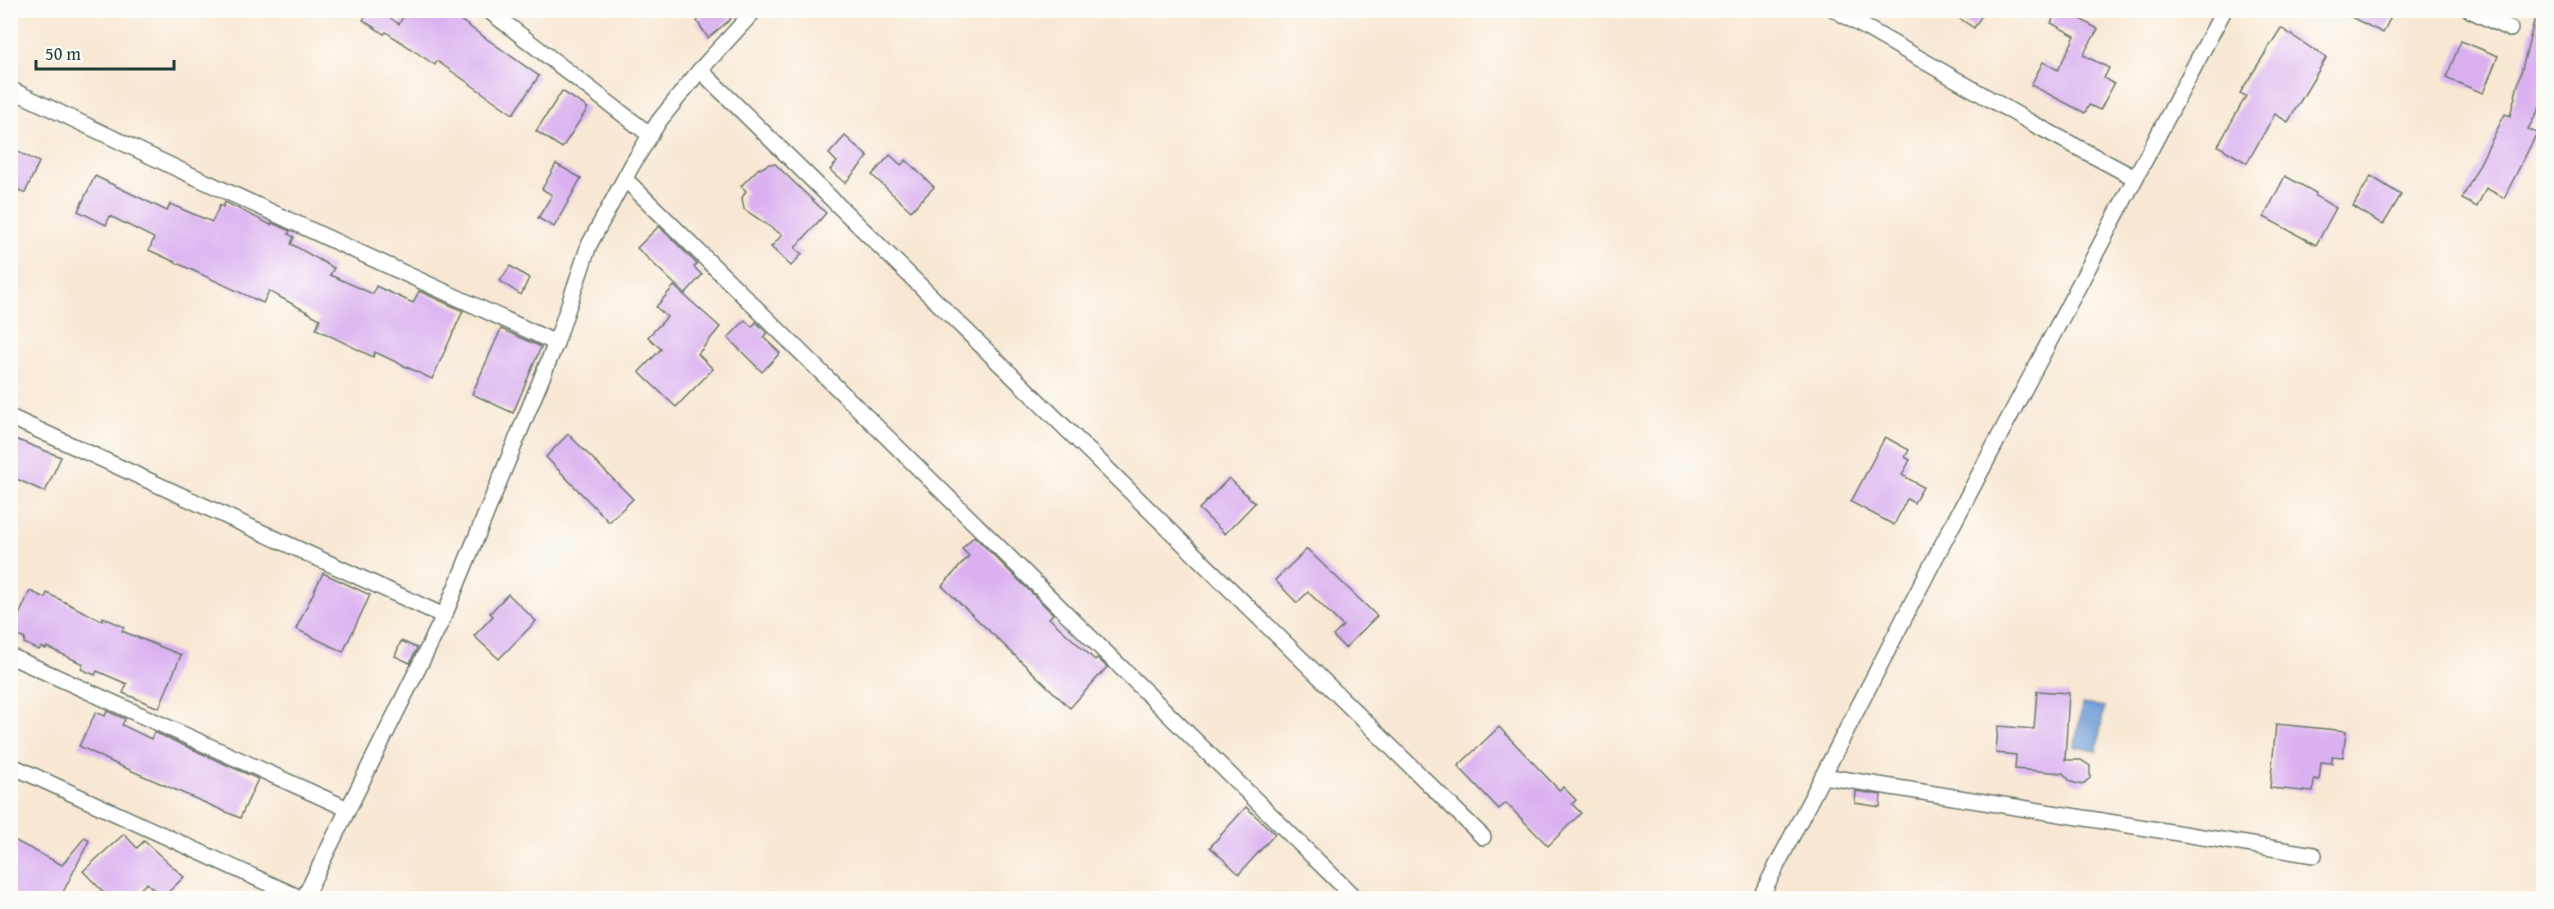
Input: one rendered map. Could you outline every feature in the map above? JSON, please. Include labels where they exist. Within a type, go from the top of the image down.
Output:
[{"type":"street","points":[[488,10],[650,135]]},
{"type":"street","points":[[10,765],[302,898],[444,616],[556,343],[589,245],[650,135],[700,70],[755,10]]},
{"type":"street","points":[[1835,10],[2030,122],[2135,178]]},
{"type":"street","points":[[1760,898],[2224,10]]},
{"type":"street","points":[[2470,10],[2510,29]]},
{"type":"street","points":[[700,70],[1482,837]]},
{"type":"street","points":[[10,89],[556,343]]},
{"type":"street","points":[[625,179],[1355,898]]},
{"type":"street","points":[[10,417],[444,616]]},
{"type":"street","points":[[10,656],[348,809]]},
{"type":"street","points":[[1823,776],[2314,855]]},
{"type":"water","points":[[2082,704],[2104,707],[2097,751],[2075,747]]},
{"type":"building","points":[[370,10],[379,10],[399,24],[407,10],[446,10],[539,76],[513,114],[437,61],[435,65],[386,32],[384,34],[363,20]]},
{"type":"building","points":[[708,10],[722,10],[731,19],[708,38],[697,21]]},
{"type":"building","points":[[1947,10],[1985,10],[1974,28]]},
{"type":"building","points":[[2058,10],[2064,10],[2098,29],[2083,55],[2109,68],[2104,78],[2114,84],[2100,110],[2089,105],[2085,113],[2031,85],[2043,62],[2058,70],[2075,36],[2051,23]]},
{"type":"building","points":[[2337,10],[2394,10],[2383,33]]},
{"type":"building","points":[[2537,10],[2544,10],[2544,100],[2528,129],[2537,133],[2504,198],[2486,188],[2477,207],[2462,199],[2505,114],[2510,116]]},
{"type":"building","points":[[2281,28],[2326,58],[2288,122],[2275,114],[2247,163],[2218,146],[2246,96],[2240,93]]},
{"type":"building","points":[[2461,41],[2498,56],[2483,93],[2446,78]]},
{"type":"building","points":[[562,91],[588,108],[562,148],[536,131]]},
{"type":"building","points":[[845,136],[868,157],[845,183],[830,170],[837,162],[829,154]]},
{"type":"building","points":[[10,148],[39,162],[25,193],[10,186]]},
{"type":"building","points":[[890,155],[901,165],[906,160],[934,187],[911,211],[872,175]]},
{"type":"building","points":[[556,164],[581,178],[554,227],[538,218],[552,195],[542,189]]},
{"type":"building","points":[[775,164],[826,213],[795,248],[802,254],[791,266],[771,247],[782,235],[744,209],[742,198],[746,191],[741,186],[759,168]]},
{"type":"building","points":[[95,176],[167,211],[170,204],[212,222],[220,205],[223,207],[225,202],[271,225],[272,223],[290,231],[288,234],[294,237],[291,244],[334,268],[330,275],[373,294],[376,286],[413,303],[419,291],[463,311],[432,379],[375,352],[373,357],[316,329],[320,319],[269,291],[263,303],[149,250],[154,238],[110,216],[106,225],[78,211]]},
{"type":"building","points":[[2285,176],[2316,193],[2315,196],[2336,208],[2316,245],[2264,217]]},
{"type":"building","points":[[2371,176],[2401,195],[2383,225],[2353,206]]},
{"type":"building","points":[[659,226],[697,264],[694,267],[702,275],[685,294],[637,248]]},
{"type":"building","points":[[510,266],[529,278],[521,295],[500,281]]},
{"type":"building","points":[[674,286],[720,327],[698,354],[713,369],[676,407],[639,372],[661,349],[648,337],[667,317],[656,307]]},
{"type":"building","points":[[745,320],[752,327],[756,322],[767,333],[763,337],[780,353],[762,372],[728,338]]},
{"type":"building","points":[[501,329],[541,347],[513,413],[472,394]]},
{"type":"building","points":[[568,434],[633,499],[609,522],[546,457]]},
{"type":"building","points":[[10,437],[61,457],[45,492],[10,476]]},
{"type":"building","points":[[1885,437],[1909,450],[1905,457],[1910,460],[1902,475],[1923,487],[1914,503],[1907,499],[1894,525],[1851,502]]},
{"type":"building","points":[[1229,478],[1255,503],[1225,534],[1199,509]]},
{"type":"building","points":[[974,536],[1053,614],[1049,618],[1095,660],[1097,658],[1107,667],[1070,708],[942,586],[969,556],[962,549]]},
{"type":"building","points":[[1307,549],[1377,616],[1345,648],[1333,636],[1343,626],[1308,592],[1297,603],[1275,580]]},
{"type":"building","points":[[323,573],[370,595],[343,652],[296,629]]},
{"type":"building","points":[[30,591],[45,598],[47,593],[102,621],[103,617],[124,627],[122,631],[181,655],[159,708],[123,693],[127,684],[97,671],[95,675],[81,669],[83,664],[47,647],[46,649],[41,647],[39,650],[24,643],[25,639],[11,633]]},
{"type":"building","points":[[508,594],[536,621],[499,659],[474,636],[493,616],[490,613]]},
{"type":"building","points":[[401,641],[417,648],[410,663],[395,656]]},
{"type":"building","points":[[2037,691],[2069,693],[2065,760],[2081,760],[2090,766],[2090,778],[2082,785],[2071,782],[2063,773],[2015,769],[2016,755],[1996,753],[1998,726],[2034,729]]},
{"type":"building","points":[[107,711],[125,719],[122,725],[151,739],[154,732],[258,779],[240,818],[79,746],[96,712],[105,716]]},
{"type":"building","points":[[2276,724],[2346,731],[2343,757],[2332,756],[2332,763],[2321,762],[2319,780],[2314,779],[2313,792],[2270,788]]},
{"type":"building","points":[[1499,727],[1559,790],[1563,787],[1576,800],[1572,804],[1581,813],[1548,846],[1506,803],[1499,809],[1458,766]]},
{"type":"building","points":[[1856,791],[1881,795],[1880,807],[1855,803]]},
{"type":"building","points":[[1246,807],[1275,834],[1239,874],[1210,847]]},
{"type":"building","points":[[124,834],[137,848],[144,841],[184,877],[162,898],[147,883],[130,898],[109,898],[83,871]]},
{"type":"building","points":[[85,837],[89,841],[60,898],[10,898],[10,838],[62,865]]}]
